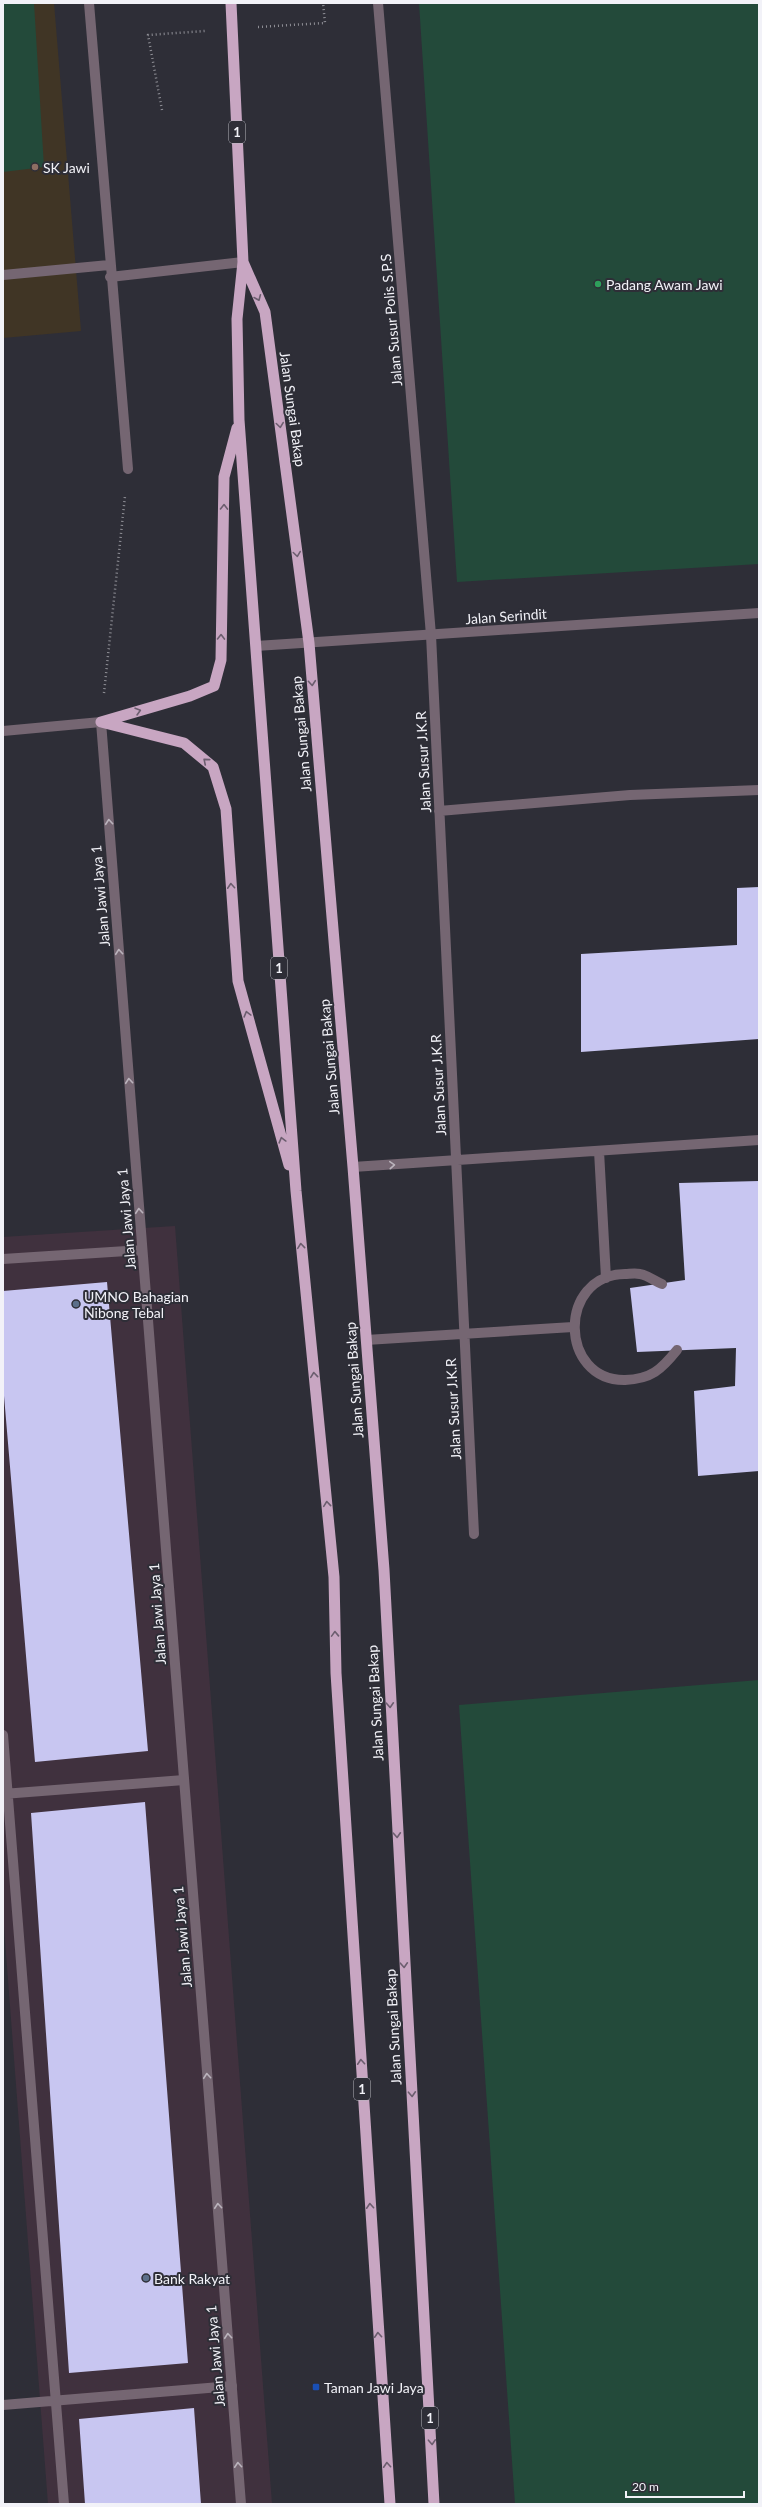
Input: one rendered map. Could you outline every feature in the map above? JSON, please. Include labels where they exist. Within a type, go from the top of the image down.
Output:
[{"type":"highway","name":"Jalan Sungai Bakap","points":[[231,3],[243,262],[237,319],[239,420],[296,1191],[334,1577],[336,1673],[390,2504]]},
{"type":"highway","name":"Jalan Sungai Bakap","points":[[243,262],[265,312],[309,643],[353,1167],[384,1570],[434,2504]]},
{"type":"highway","points":[[100,722],[190,696],[214,686],[221,660],[224,477],[239,420]]},
{"type":"highway","points":[[100,722],[184,743],[213,767],[226,809],[238,981],[296,1191]]},
{"type":"street","points":[[89,3],[110,277],[128,469]]},
{"type":"street","name":"Jalan Susur Polis S.P.S","points":[[378,3],[431,635]]},
{"type":"street","points":[[110,277],[243,262]]},
{"type":"street","points":[[3,275],[109,265]]},
{"type":"street","name":"Jalan Serindit","points":[[256,646],[759,613]]},
{"type":"street","name":"Jalan Susur J.K.R","points":[[431,635],[474,1534]]},
{"type":"street","points":[[3,731],[100,722]]},
{"type":"street","name":"Jalan Jawi Jaya 1","points":[[100,722],[241,2504]]},
{"type":"street","points":[[440,810],[630,795],[759,790]]},
{"type":"street","points":[[353,1167],[759,1140]]},
{"type":"street","points":[[600,1151],[606,1278]]},
{"type":"street","points":[[3,1259],[142,1250]]},
{"type":"street","points":[[662,1284],[640,1274],[615,1274],[594,1284],[578,1304],[573,1327],[578,1351],[594,1370],[615,1380],[640,1379],[661,1369],[677,1350]]},
{"type":"street","points":[[366,1340],[573,1327]]},
{"type":"street","points":[[3,1735],[5,1794],[64,2504]]},
{"type":"street","points":[[5,1794],[184,1780]]},
{"type":"street","points":[[3,2405],[232,2386]]},
{"type":"path","points":[[323,3],[325,23]]},
{"type":"path","points":[[148,35],[162,110]]},
{"type":"path","points":[[100,722],[128,469]]},
{"type":"shaded area","name":"SK Jawi","points":[[3,3],[54,3],[81,331],[3,338]]},
{"type":"shaded area","points":[[175,1226],[272,2504],[48,2504],[3,1914],[3,1237]]},
{"type":"green space","points":[[3,3],[34,3],[44,167],[3,172]]},
{"type":"green space","name":"Padang Awam Jawi","points":[[419,3],[759,3],[759,564],[457,582]]},
{"type":"green space","points":[[759,1680],[759,2504],[515,2504],[459,1705]]},
{"type":"building","points":[[759,887],[759,1039],[581,1052],[581,954],[737,945],[737,888]]},
{"type":"building","points":[[759,1181],[759,1471],[698,1476],[694,1391],[735,1386],[736,1348],[637,1352],[630,1288],[685,1280],[679,1183]]},
{"type":"building","points":[[107,1282],[148,1751],[35,1762],[3,1384],[3,1291]]},
{"type":"building","points":[[145,1802],[188,2363],[69,2373],[31,1813]]},
{"type":"building","points":[[194,2408],[201,2504],[85,2504],[79,2419]]},
{"type":"place","name":"SK Jawi","points":[[35,167]]},
{"type":"place","name":"Padang Awam Jawi","points":[[598,284]]},
{"type":"place","name":"UMNO Bahagian Nibong Tebal","points":[[76,1304]]},
{"type":"place","name":"Bank Rakyat","points":[[146,2278]]},
{"type":"place","name":"Taman Jawi Jaya","points":[[316,2387]]}]
